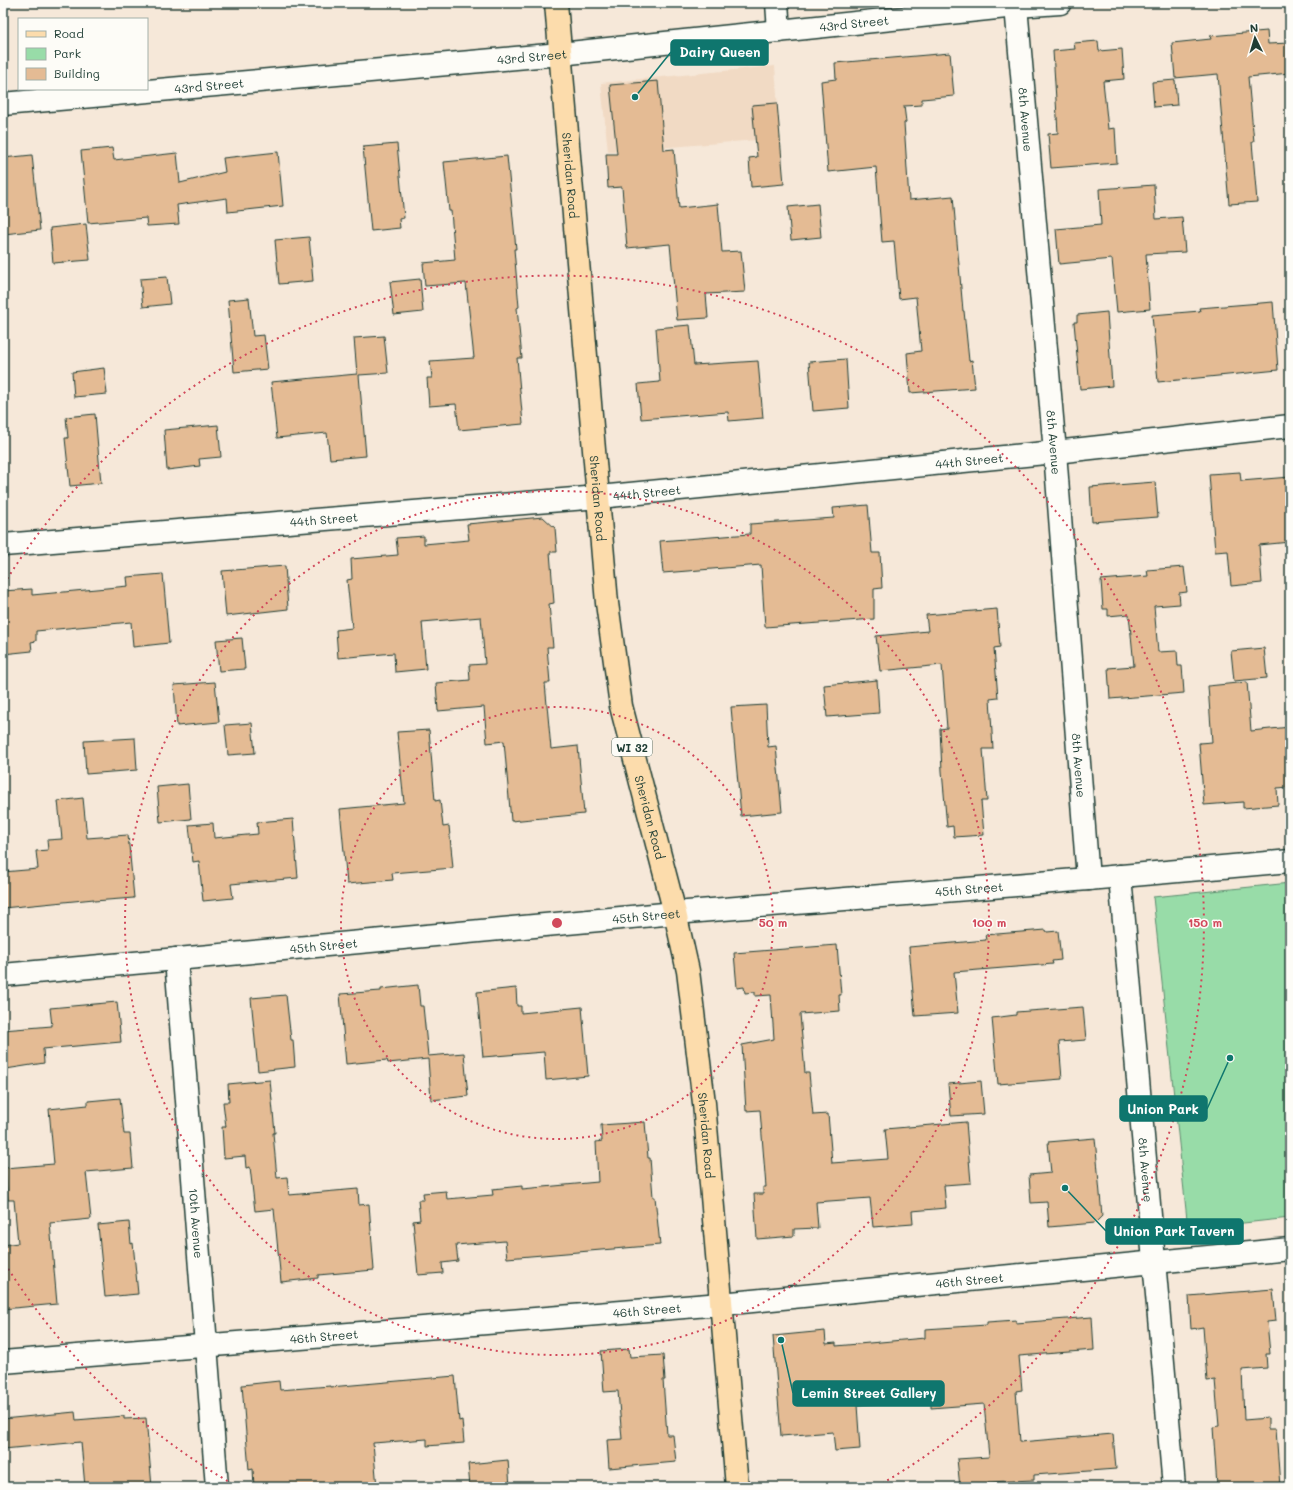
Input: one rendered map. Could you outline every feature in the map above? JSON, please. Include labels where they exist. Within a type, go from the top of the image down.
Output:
[{"type":"main road","name":"Sheridan Road","points":[[556,3],[607,603],[621,706],[675,913],[688,971],[703,1095],[737,1487]]},
{"type":"street","points":[[777,3],[779,31]]},
{"type":"street","name":"43rd Street","points":[[3,104],[560,54],[779,31],[983,7],[1060,3]]},
{"type":"street","name":"8th Avenue","points":[[1016,6],[1055,452],[1088,879]]},
{"type":"street","name":"44th Street","points":[[3,545],[599,496],[1055,452],[1290,426]]},
{"type":"street","name":"45th Street","points":[[3,974],[675,913],[1290,861]]},
{"type":"street","name":"8th Avenue","points":[[1120,876],[1174,1487]]},
{"type":"street","name":"10th Avenue","points":[[176,959],[217,1487]]},
{"type":"street","name":"46th Street","points":[[3,1362],[206,1344],[721,1304],[1290,1248]]},
{"type":"shaded area","points":[[597,3],[649,3],[597,8]]},
{"type":"shaded area","points":[[775,66],[780,138],[608,152],[601,83]]},
{"type":"green space","points":[[1290,883],[1290,1218],[1188,1229],[1153,897]]},
{"type":"building","points":[[1267,31],[1268,44],[1290,43],[1290,73],[1248,77],[1254,142],[1252,142],[1257,202],[1229,204],[1218,74],[1175,78],[1172,43],[1211,39],[1210,36]]},
{"type":"building","points":[[1098,41],[1099,51],[1122,49],[1124,79],[1103,81],[1108,129],[1115,128],[1117,163],[1051,168],[1048,134],[1058,133],[1053,51],[1075,49],[1074,43]]},
{"type":"building","points":[[950,53],[954,96],[922,99],[922,105],[904,106],[909,200],[953,196],[963,311],[969,361],[972,360],[975,388],[910,393],[907,353],[921,351],[916,297],[899,299],[894,241],[882,242],[876,167],[828,172],[821,81],[836,79],[835,63]]},
{"type":"building","points":[[1175,80],[1177,105],[1154,107],[1152,82]]},
{"type":"building","points":[[658,81],[664,150],[674,149],[679,208],[718,204],[722,252],[741,251],[745,292],[706,294],[708,318],[677,320],[670,244],[627,248],[622,187],[608,188],[606,154],[617,154],[610,85]]},
{"type":"building","points":[[777,103],[784,184],[751,187],[749,158],[757,157],[752,105]]},
{"type":"building","points":[[397,144],[404,218],[399,219],[400,228],[371,231],[363,147]]},
{"type":"building","points":[[112,148],[114,160],[177,153],[180,183],[225,172],[223,158],[278,152],[283,206],[228,212],[227,198],[177,205],[179,224],[147,226],[146,218],[88,223],[81,151]]},
{"type":"building","points":[[32,155],[40,230],[4,234],[3,158]]},
{"type":"building","points":[[507,156],[516,249],[514,249],[519,307],[517,308],[522,358],[517,358],[523,424],[459,430],[456,404],[429,406],[427,378],[432,378],[430,361],[474,358],[466,283],[425,286],[423,263],[455,260],[451,211],[449,211],[444,162]]},
{"type":"building","points":[[1154,185],[1156,219],[1182,217],[1185,252],[1146,254],[1150,309],[1117,312],[1112,259],[1059,264],[1056,229],[1101,225],[1099,189]]},
{"type":"building","points":[[818,204],[821,237],[791,240],[788,207]]},
{"type":"building","points":[[86,224],[90,260],[53,263],[50,228]]},
{"type":"building","points":[[309,237],[313,281],[279,284],[275,240]]},
{"type":"building","points":[[167,277],[170,304],[143,307],[140,279]]},
{"type":"building","points":[[420,279],[423,312],[394,315],[390,282]]},
{"type":"building","points":[[249,298],[253,336],[264,335],[268,369],[234,372],[228,300]]},
{"type":"building","points":[[1273,302],[1278,370],[1158,382],[1152,315],[1200,311],[1199,308]]},
{"type":"building","points":[[1107,312],[1112,386],[1080,389],[1074,322],[1077,322],[1077,315]]},
{"type":"building","points":[[690,325],[694,365],[758,361],[763,418],[729,421],[728,412],[641,419],[638,384],[660,382],[656,328]]},
{"type":"building","points":[[384,336],[388,373],[359,375],[366,456],[330,459],[327,433],[277,438],[271,382],[357,374],[354,338]]},
{"type":"building","points":[[846,359],[849,408],[813,411],[809,362]]},
{"type":"building","points":[[104,368],[107,394],[74,397],[72,372]]},
{"type":"building","points":[[95,414],[101,483],[70,486],[65,438],[68,438],[66,417]]},
{"type":"building","points":[[218,425],[221,457],[199,459],[200,466],[167,470],[164,430]]},
{"type":"building","points":[[1240,472],[1241,481],[1290,477],[1290,542],[1259,545],[1262,583],[1231,586],[1228,551],[1215,552],[1209,474]]},
{"type":"building","points":[[1155,482],[1158,517],[1092,522],[1090,487]]},
{"type":"building","points":[[868,505],[872,553],[880,553],[882,588],[874,589],[874,619],[765,627],[761,565],[663,573],[660,541],[750,534],[750,524],[834,518],[833,508]]},
{"type":"building","points":[[543,517],[555,528],[557,552],[550,552],[554,603],[549,604],[553,647],[547,647],[550,683],[545,683],[551,749],[578,746],[584,814],[511,821],[504,741],[487,743],[484,707],[438,711],[436,683],[470,680],[469,665],[485,664],[481,617],[422,622],[426,669],[395,672],[394,653],[338,658],[336,630],[352,628],[347,580],[352,579],[351,559],[398,555],[396,538],[424,536],[424,544],[469,540],[467,524]]},
{"type":"building","points":[[285,566],[288,609],[226,616],[222,571]]},
{"type":"building","points":[[1184,567],[1187,592],[1179,593],[1180,604],[1154,606],[1158,652],[1177,651],[1178,666],[1182,666],[1184,693],[1110,699],[1108,668],[1134,666],[1129,614],[1108,616],[1108,609],[1103,609],[1101,580],[1148,576],[1147,570]]},
{"type":"building","points":[[163,574],[169,643],[133,647],[131,622],[36,631],[36,641],[31,642],[32,651],[3,654],[3,591],[32,589],[32,595],[128,586],[127,577]]},
{"type":"building","points":[[997,609],[1000,647],[994,648],[998,698],[990,699],[993,749],[983,749],[987,801],[981,801],[984,835],[954,837],[953,826],[947,827],[942,771],[940,729],[947,728],[942,665],[880,671],[876,636],[928,631],[926,615]]},
{"type":"building","points":[[242,638],[245,669],[219,671],[216,640]]},
{"type":"building","points":[[1264,648],[1267,678],[1234,681],[1231,651]]},
{"type":"building","points":[[877,680],[879,713],[827,717],[824,685]]},
{"type":"building","points":[[215,682],[219,722],[177,726],[174,685]]},
{"type":"building","points":[[1247,682],[1251,731],[1290,727],[1290,787],[1277,788],[1278,805],[1243,808],[1243,802],[1204,805],[1199,743],[1212,742],[1208,686]]},
{"type":"building","points":[[766,705],[768,747],[776,746],[782,812],[741,816],[731,707]]},
{"type":"building","points":[[252,723],[255,753],[228,755],[225,725]]},
{"type":"building","points":[[429,730],[435,801],[440,800],[443,827],[449,826],[453,868],[392,873],[393,880],[347,884],[340,809],[404,803],[397,732]]},
{"type":"building","points":[[135,738],[137,770],[86,774],[84,741]]},
{"type":"building","points":[[188,784],[191,819],[160,822],[157,787]]},
{"type":"building","points":[[83,798],[87,838],[128,835],[134,898],[94,901],[94,899],[3,908],[3,872],[38,869],[36,851],[48,850],[47,840],[62,839],[58,801]]},
{"type":"building","points":[[293,819],[298,878],[231,884],[233,898],[203,901],[199,861],[193,862],[189,825],[213,823],[214,838],[258,834],[257,822]]},
{"type":"building","points":[[1046,930],[1047,932],[1058,931],[1061,960],[1052,961],[1053,964],[954,972],[958,1013],[915,1016],[909,947],[986,940],[985,935]]},
{"type":"building","points":[[837,945],[841,995],[839,995],[840,1011],[800,1014],[805,1073],[809,1073],[813,1115],[828,1114],[832,1163],[888,1159],[885,1129],[966,1122],[971,1183],[944,1185],[946,1208],[912,1211],[913,1224],[873,1227],[870,1198],[816,1202],[818,1228],[794,1229],[794,1236],[757,1239],[754,1194],[763,1194],[763,1187],[766,1187],[760,1110],[746,1111],[742,1045],[774,1039],[771,995],[755,996],[755,992],[745,993],[744,987],[737,988],[734,953]]},
{"type":"building","points":[[418,985],[420,1006],[423,1006],[428,1056],[464,1053],[468,1096],[431,1100],[428,1059],[388,1063],[387,1060],[346,1064],[340,994],[381,991],[381,989]]},
{"type":"building","points":[[516,988],[517,1006],[521,1006],[521,1013],[582,1007],[588,1076],[546,1080],[544,1052],[483,1057],[477,992]]},
{"type":"building","points":[[286,995],[291,1040],[293,1040],[295,1067],[258,1071],[251,998]]},
{"type":"building","points":[[117,1002],[121,1042],[43,1049],[44,1063],[6,1069],[3,1030],[52,1026],[50,1008]]},
{"type":"building","points":[[1083,1007],[1086,1040],[1059,1042],[1062,1079],[998,1084],[992,1018],[1016,1015],[1016,1012]]},
{"type":"building","points":[[270,1080],[275,1133],[273,1133],[277,1178],[287,1177],[289,1195],[358,1189],[359,1205],[369,1204],[374,1270],[318,1275],[318,1278],[281,1282],[274,1209],[255,1211],[250,1167],[246,1168],[245,1156],[224,1158],[222,1127],[226,1127],[223,1102],[229,1102],[228,1084]]},
{"type":"building","points":[[981,1081],[984,1114],[951,1116],[948,1084]]},
{"type":"building","points":[[120,1098],[124,1134],[130,1134],[133,1168],[86,1172],[91,1219],[50,1223],[57,1304],[3,1309],[3,1245],[18,1243],[14,1200],[8,1200],[5,1168],[54,1164],[49,1109],[88,1105],[88,1101]]},
{"type":"building","points":[[645,1122],[648,1158],[650,1158],[653,1197],[655,1197],[660,1245],[507,1258],[505,1241],[456,1245],[458,1261],[442,1263],[443,1273],[418,1275],[413,1221],[420,1220],[418,1200],[424,1200],[423,1193],[446,1191],[447,1199],[493,1195],[492,1189],[522,1186],[522,1189],[598,1182],[596,1142],[602,1141],[601,1125]]},
{"type":"building","points":[[1095,1138],[1102,1216],[1095,1223],[1049,1227],[1047,1202],[1031,1203],[1029,1175],[1051,1173],[1048,1142]]},
{"type":"building","points":[[129,1222],[131,1244],[133,1243],[138,1294],[105,1297],[98,1225]]},
{"type":"building","points":[[1273,1289],[1276,1321],[1267,1322],[1270,1354],[1266,1354],[1267,1368],[1242,1370],[1244,1420],[1268,1418],[1268,1429],[1276,1429],[1280,1487],[1217,1487],[1213,1427],[1219,1426],[1215,1380],[1207,1381],[1203,1327],[1191,1329],[1189,1296]]},
{"type":"building","points":[[1092,1317],[1094,1350],[1019,1356],[1022,1390],[1016,1391],[1020,1442],[1113,1434],[1116,1469],[1034,1475],[1034,1480],[988,1482],[988,1487],[960,1487],[957,1459],[989,1457],[984,1404],[931,1408],[931,1399],[857,1405],[860,1449],[835,1451],[833,1432],[781,1436],[773,1336],[825,1331],[826,1344],[836,1343],[836,1346],[925,1338],[925,1329],[987,1325],[987,1322],[1016,1320],[1016,1323]]},
{"type":"building","points":[[629,1349],[630,1357],[663,1355],[665,1380],[663,1380],[667,1435],[673,1435],[676,1462],[609,1468],[607,1440],[622,1439],[618,1391],[604,1392],[601,1351]]},
{"type":"building","points":[[455,1376],[459,1421],[462,1420],[464,1443],[427,1446],[427,1439],[373,1443],[377,1487],[254,1487],[253,1469],[249,1470],[242,1385],[279,1381],[280,1390]]},
{"type":"building","points":[[75,1412],[76,1420],[124,1416],[124,1419],[146,1418],[152,1487],[85,1487],[81,1442],[3,1449],[3,1419]]},
{"type":"building","points":[[508,1460],[510,1487],[470,1487],[468,1464]]},
{"type":"place","name":"Dairy Queen","points":[[635,97]]},
{"type":"place","name":"Union Park","points":[[1230,1058]]},
{"type":"place","name":"Union Park Tavern","points":[[1065,1188]]},
{"type":"place","name":"Lemin Street Gallery","points":[[781,1340]]}]
